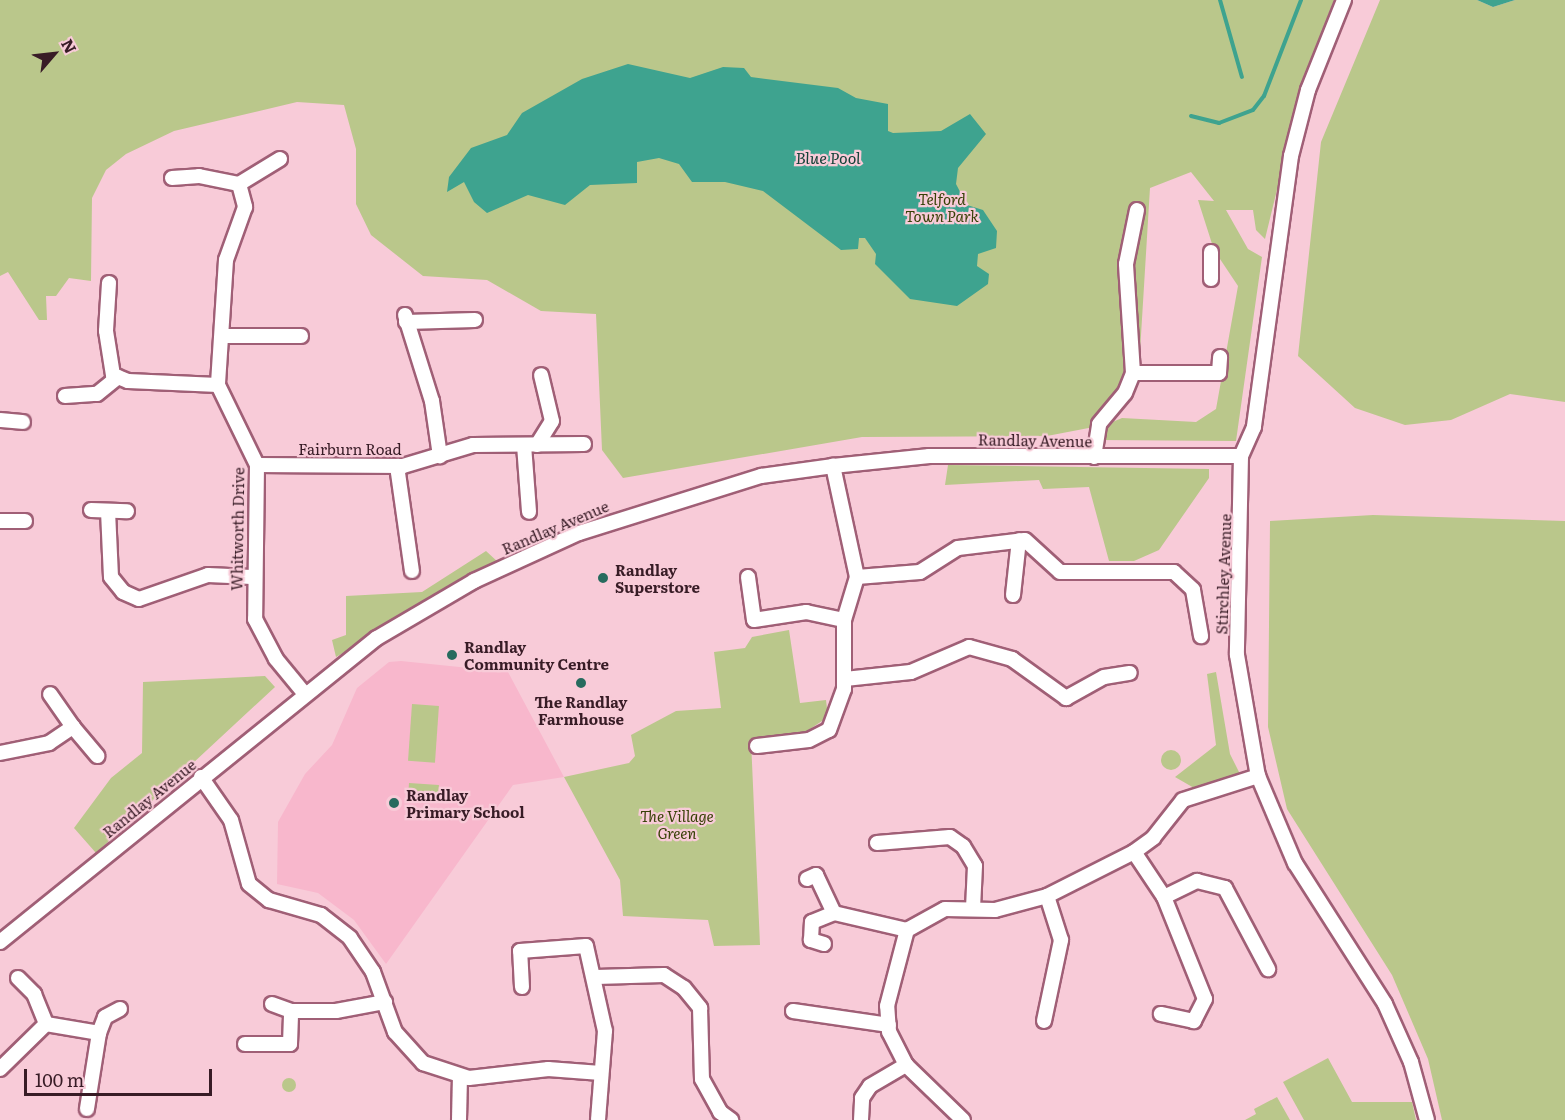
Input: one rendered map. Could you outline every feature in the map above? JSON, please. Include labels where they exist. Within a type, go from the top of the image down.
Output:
[{"type":"street","name":"Stirchley Avenue","points":[[1344,0],[1308,90],[1282,222],[1254,427],[1241,456],[1237,655],[1258,777],[1295,863],[1371,978],[1401,1038],[1412,1062],[1427,1120]]},
{"type":"street","points":[[172,178],[199,176],[239,184],[280,159]]},
{"type":"street","points":[[65,396],[97,394],[118,377],[218,385],[225,336],[226,260],[245,207],[239,184]]},
{"type":"street","points":[[1095,457],[1099,424],[1125,393],[1132,373],[1126,264],[1137,210]]},
{"type":"street","points":[[1211,252],[1211,279]]},
{"type":"street","points":[[109,283],[109,366],[118,377]]},
{"type":"street","points":[[440,456],[432,402],[405,318],[475,320]]},
{"type":"street","points":[[225,336],[301,336]]},
{"type":"street","points":[[1132,373],[1219,379],[1220,357]]},
{"type":"street","points":[[529,513],[531,445],[552,421],[541,375]]},
{"type":"street","name":"Whitworth Drive","points":[[218,385],[257,465],[252,577],[259,631],[304,693]]},
{"type":"street","points":[[0,420],[23,422]]},
{"type":"street","name":"Fairburn Road","points":[[257,465],[397,466],[440,456],[472,445],[584,444]]},
{"type":"street","name":"Randlay Avenue","points":[[0,942],[304,693],[377,638],[528,553],[621,517],[761,476],[833,466],[929,456],[1241,456]]},
{"type":"street","points":[[397,466],[412,571]]},
{"type":"street","points":[[757,746],[809,740],[829,730],[845,679],[844,620],[857,577],[833,466]]},
{"type":"street","points":[[91,510],[127,511]]},
{"type":"street","points":[[108,511],[111,577],[123,592],[139,599],[208,575],[252,577]]},
{"type":"street","points":[[0,521],[25,521]]},
{"type":"street","points":[[857,577],[920,572],[958,548],[1019,540],[1030,543],[1060,572],[1174,572],[1193,590],[1200,636]]},
{"type":"street","points":[[1013,595],[1019,540]]},
{"type":"street","points":[[748,577],[754,620],[806,612],[844,620]]},
{"type":"street","points":[[845,679],[911,672],[969,647],[1012,659],[1066,698],[1104,677],[1131,673]]},
{"type":"street","points":[[50,694],[97,756]]},
{"type":"street","points":[[0,753],[49,743],[73,727]]},
{"type":"street","points":[[201,777],[231,820],[249,884],[269,900],[335,923],[362,953],[385,1002],[395,1032],[411,1053],[438,1071],[460,1077],[548,1069],[602,1073]]},
{"type":"street","points":[[824,944],[811,940],[812,922],[834,913],[907,930],[945,909],[973,909],[1047,896],[1134,852],[1153,838],[1183,800],[1258,777]]},
{"type":"street","points":[[877,843],[950,837],[963,846],[975,866],[973,909]]},
{"type":"street","points":[[1134,852],[1164,897],[1205,999],[1194,1021],[1161,1014]]},
{"type":"street","points":[[807,879],[816,875],[834,913]]},
{"type":"street","points":[[1164,897],[1197,881],[1226,888],[1268,969]]},
{"type":"street","points":[[1044,1021],[1061,940],[1047,896]]},
{"type":"street","points":[[907,930],[887,1006],[889,1025],[906,1065],[963,1120]]},
{"type":"street","points":[[522,987],[520,951],[586,946],[596,977],[596,1008],[605,1031],[598,1120]]},
{"type":"street","points":[[596,977],[664,975],[684,988],[700,1008],[702,1078],[720,1112],[731,1120]]},
{"type":"street","points":[[18,978],[34,994],[46,1024]]},
{"type":"street","points":[[272,1004],[291,1011],[336,1011],[385,1002]]},
{"type":"street","points":[[87,1109],[99,1033],[105,1017],[120,1009]]},
{"type":"street","points":[[245,1044],[290,1044],[291,1011]]},
{"type":"street","points":[[793,1011],[889,1025]]},
{"type":"street","points":[[46,1024],[99,1033]]},
{"type":"street","points":[[0,1069],[46,1024]]},
{"type":"street","points":[[861,1120],[862,1098],[870,1086],[906,1065]]},
{"type":"street","points":[[459,1120],[460,1077]]},
{"type":"shaded area","name":"Randlay Primary School","points":[[401,661],[508,672],[564,777],[513,785],[386,964],[354,920],[318,893],[277,884],[278,822],[305,774],[332,745],[357,688],[389,662]]},
{"type":"green space","name":"Telford Town Park","points":[[0,0],[1334,0],[1305,75],[1265,239],[1256,230],[1253,210],[1226,210],[1248,249],[1262,257],[1236,441],[1098,440],[1098,428],[1122,418],[1196,422],[1216,409],[1238,286],[1214,250],[1198,200],[1214,201],[1191,172],[1150,188],[1139,368],[1099,426],[1047,436],[862,437],[623,478],[602,450],[596,314],[541,311],[487,280],[423,276],[371,235],[356,204],[356,149],[344,105],[297,102],[174,131],[126,154],[106,170],[92,198],[91,281],[69,278],[56,296],[46,296],[47,320],[39,320],[8,272],[0,276]]},
{"type":"green space","points":[[1380,0],[1477,0],[1493,7],[1515,0],[1565,0],[1565,402],[1510,394],[1451,420],[1405,425],[1355,408],[1298,356],[1321,142]]},
{"type":"green space","points":[[948,465],[1209,469],[1209,478],[1159,550],[1134,561],[1109,561],[1089,487],[1043,489],[1039,480],[945,485]]},
{"type":"green space","points":[[1373,515],[1565,521],[1565,1120],[1442,1120],[1428,1059],[1392,975],[1287,809],[1268,727],[1270,521]]},
{"type":"green space","points":[[486,551],[499,563],[336,657],[332,640],[346,635],[346,596],[422,592]]},
{"type":"green space","name":"The Village Green","points":[[789,630],[800,703],[826,700],[828,717],[804,733],[751,740],[760,945],[714,946],[708,920],[623,916],[620,880],[564,777],[629,763],[635,756],[631,735],[676,711],[721,708],[714,652],[745,648],[752,637]]},
{"type":"green space","points":[[1216,672],[1230,754],[1242,778],[1201,792],[1175,777],[1216,745],[1207,674]]},
{"type":"green space","points":[[265,676],[275,687],[96,853],[74,828],[111,778],[142,753],[143,682]]},
{"type":"green space","points":[[412,704],[439,706],[435,763],[408,761]]},
{"type":"green space","points":[[1171,750],[1178,753],[1181,760],[1178,767],[1171,770],[1164,767],[1161,760],[1164,753]]},
{"type":"green space","points":[[409,783],[439,785],[438,803],[408,801]]},
{"type":"green space","points":[[1328,1058],[1352,1102],[1412,1102],[1416,1120],[1304,1120],[1283,1082]]},
{"type":"green space","points":[[286,1078],[292,1078],[296,1085],[292,1092],[286,1092],[282,1088],[282,1082]]},
{"type":"green space","points":[[1277,1097],[1290,1120],[1245,1120],[1256,1114],[1254,1109]]},
{"type":"water","points":[[1477,0],[1515,0],[1493,7]]},
{"type":"water","name":"Blue Pool","points":[[628,64],[690,78],[723,67],[744,68],[751,77],[838,88],[856,98],[888,104],[888,131],[893,133],[941,131],[970,114],[986,134],[958,168],[956,184],[967,205],[983,210],[997,231],[996,248],[978,254],[977,266],[989,274],[988,284],[957,306],[910,299],[875,264],[876,254],[865,238],[859,238],[858,249],[841,250],[763,191],[725,182],[692,182],[679,164],[659,158],[637,162],[637,183],[590,185],[565,205],[528,195],[487,213],[474,202],[464,182],[447,192],[449,177],[471,148],[507,135],[522,113],[582,79]]},
{"type":"waterway","points":[[1220,0],[1242,77]]},
{"type":"waterway","points":[[1191,116],[1219,123],[1253,110],[1264,96],[1301,0]]},
{"type":"place","name":"Randlay Superstore","points":[[603,578]]},
{"type":"place","name":"Randlay Community Centre","points":[[452,655]]},
{"type":"place","name":"The Randlay Farmhouse","points":[[581,683]]},
{"type":"place","name":"Randlay Primary School","points":[[394,803]]}]
